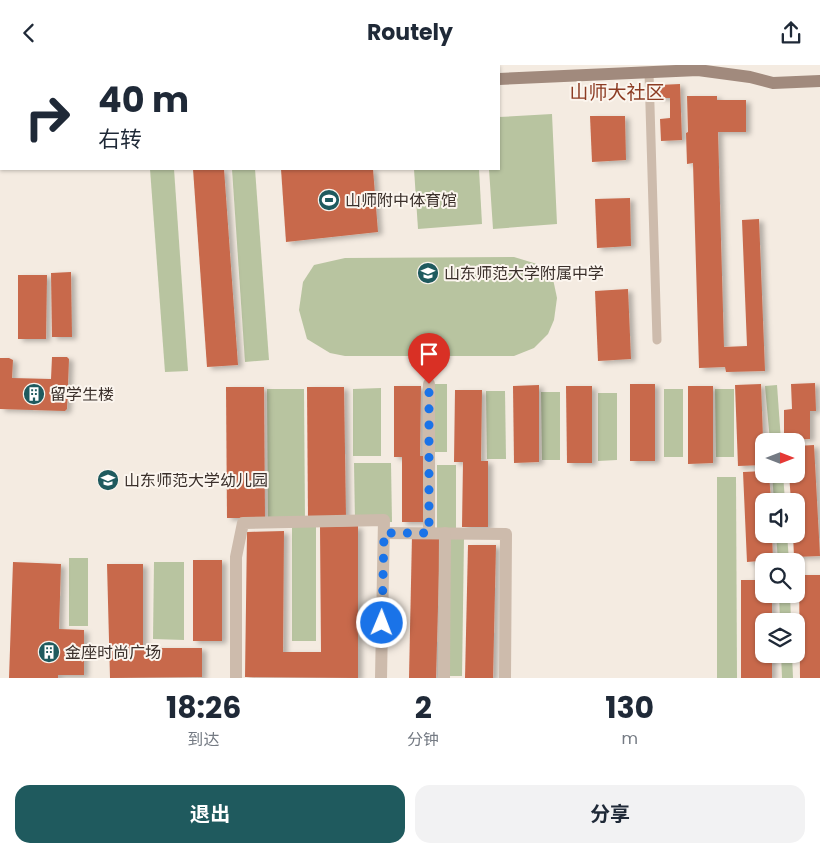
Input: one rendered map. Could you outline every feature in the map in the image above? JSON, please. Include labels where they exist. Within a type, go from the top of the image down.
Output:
[{"type":"street","points":[[500,79],[649,73],[698,68],[773,83],[820,81]]},
{"type":"street","points":[[429,384],[429,533]]},
{"type":"street","points":[[236,678],[236,557],[243,523],[384,520],[382,678]]},
{"type":"street","points":[[384,533],[506,534],[505,678]]},
{"type":"street","points":[[444,678],[445,533]]},
{"type":"lane","points":[[649,73],[657,340]]},
{"type":"green space","points":[[552,114],[557,224],[493,229],[489,170],[500,170],[500,117]]},
{"type":"green space","points":[[150,170],[174,170],[188,371],[165,372]]},
{"type":"green space","points":[[232,170],[255,170],[269,360],[245,362]]},
{"type":"green space","points":[[414,170],[479,170],[482,224],[418,229]]},
{"type":"green space","points":[[514,257],[537,264],[553,279],[557,298],[554,320],[548,334],[534,348],[514,356],[345,356],[330,353],[307,339],[299,310],[303,282],[314,265],[345,258]]},
{"type":"green space","points":[[428,384],[447,384],[447,452],[429,452]]},
{"type":"green space","points":[[777,385],[780,433],[769,433],[765,386]]},
{"type":"green space","points":[[381,388],[381,456],[353,456],[353,389]]},
{"type":"green space","points":[[267,389],[304,389],[305,520],[268,520]]},
{"type":"green space","points":[[664,389],[683,389],[683,457],[664,457]]},
{"type":"green space","points":[[715,389],[734,389],[734,457],[716,457]]},
{"type":"green space","points":[[486,391],[505,391],[506,459],[487,459]]},
{"type":"green space","points":[[541,392],[560,392],[560,460],[542,460]]},
{"type":"green space","points":[[598,393],[617,393],[617,460],[598,461]]},
{"type":"green space","points":[[354,463],[391,463],[392,522],[355,522]]},
{"type":"green space","points":[[437,465],[456,465],[456,533],[437,533]]},
{"type":"green space","points":[[717,477],[736,477],[737,678],[717,678]]},
{"type":"green space","points":[[773,483],[784,483],[784,493],[773,493]]},
{"type":"green space","points":[[292,526],[316,526],[316,641],[292,641]]},
{"type":"green space","points":[[445,538],[464,538],[462,676],[443,676]]},
{"type":"green space","points":[[777,543],[788,543],[788,553],[777,553]]},
{"type":"green space","points":[[69,558],[88,558],[88,626],[69,626]]},
{"type":"green space","points":[[154,562],[184,562],[184,640],[153,639]]},
{"type":"green space","points":[[779,603],[790,603],[791,613],[780,613]]},
{"type":"green space","points":[[781,663],[792,663],[793,678],[782,678]]},
{"type":"building","points":[[680,84],[682,140],[661,141],[660,119],[670,118],[670,98],[659,98],[659,85]]},
{"type":"building","points":[[687,96],[717,96],[717,100],[746,100],[746,132],[718,132],[724,347],[747,346],[742,220],[759,219],[765,371],[726,372],[725,367],[699,368],[693,163],[687,164]]},
{"type":"building","points":[[590,116],[625,116],[626,160],[592,162]]},
{"type":"building","points":[[193,170],[224,170],[238,365],[207,367]]},
{"type":"building","name":"山师附中体育馆","points":[[281,170],[373,170],[378,232],[286,242]]},
{"type":"building","points":[[630,198],[631,246],[597,248],[595,199]]},
{"type":"building","points":[[71,272],[72,337],[52,337],[51,273]]},
{"type":"building","points":[[18,275],[47,275],[46,339],[18,339]]},
{"type":"building","points":[[628,289],[631,359],[598,361],[595,291]]},
{"type":"building","name":"留学生楼","points":[[52,357],[67,357],[69,359],[67,409],[65,411],[0,409],[0,358],[13,360],[12,378],[51,379]]},
{"type":"building","points":[[815,383],[816,411],[810,411],[810,439],[805,439],[805,433],[784,433],[784,410],[792,409],[791,384]]},
{"type":"building","points":[[630,384],[655,384],[655,461],[630,461]]},
{"type":"building","points":[[761,384],[763,433],[755,433],[755,465],[738,466],[735,385]]},
{"type":"building","points":[[539,385],[539,462],[514,463],[513,386]]},
{"type":"building","points":[[394,386],[421,386],[420,456],[428,456],[427,522],[402,522],[402,457],[394,457]]},
{"type":"building","points":[[566,386],[592,386],[592,463],[567,463]]},
{"type":"building","points":[[688,386],[713,386],[713,463],[688,464]]},
{"type":"building","points":[[226,387],[264,387],[265,518],[227,518]]},
{"type":"building","points":[[307,387],[344,387],[346,518],[308,518]]},
{"type":"building","points":[[455,390],[482,390],[481,461],[488,461],[488,527],[462,527],[463,462],[454,462]]},
{"type":"building","points":[[814,445],[820,556],[805,557],[805,553],[794,553],[793,543],[805,543],[805,493],[790,493],[790,483],[805,483],[805,446]]},
{"type":"building","points":[[755,471],[755,483],[770,483],[770,493],[755,493],[755,543],[772,543],[773,553],[755,553],[755,561],[747,562],[743,472]]},
{"type":"building","points":[[358,526],[358,678],[245,677],[247,532],[284,531],[283,652],[321,652],[320,527]]},
{"type":"building","points":[[412,535],[440,535],[436,678],[409,678]]},
{"type":"building","points":[[468,545],[496,545],[493,678],[465,678]]},
{"type":"building","points":[[193,560],[222,560],[222,641],[193,641]]},
{"type":"building","points":[[13,562],[61,564],[59,629],[84,630],[84,675],[58,675],[58,678],[9,678]]},
{"type":"building","points":[[107,564],[143,564],[143,648],[202,648],[202,677],[110,678]]},
{"type":"building","points":[[805,575],[820,575],[820,678],[800,678],[800,663],[805,663],[805,613],[799,613],[799,603],[805,603]]},
{"type":"building","points":[[741,580],[755,580],[755,603],[772,603],[772,613],[755,613],[755,663],[772,663],[772,678],[741,678]]},
{"type":"place","name":"山师附中体育馆","points":[[329,200]]},
{"type":"place","name":"山东师范大学附属中学","points":[[428,273]]},
{"type":"place","name":"留学生楼","points":[[34,394]]},
{"type":"place","name":"山东师范大学幼儿园","points":[[108,480]]},
{"type":"place","name":"金座时尚广场","points":[[49,652]]},
{"type":"district","name":"山师大社区","points":[[617,92]]},
{"type":"route","points":[[382,623],[384,533],[429,533],[429,384]]}]
